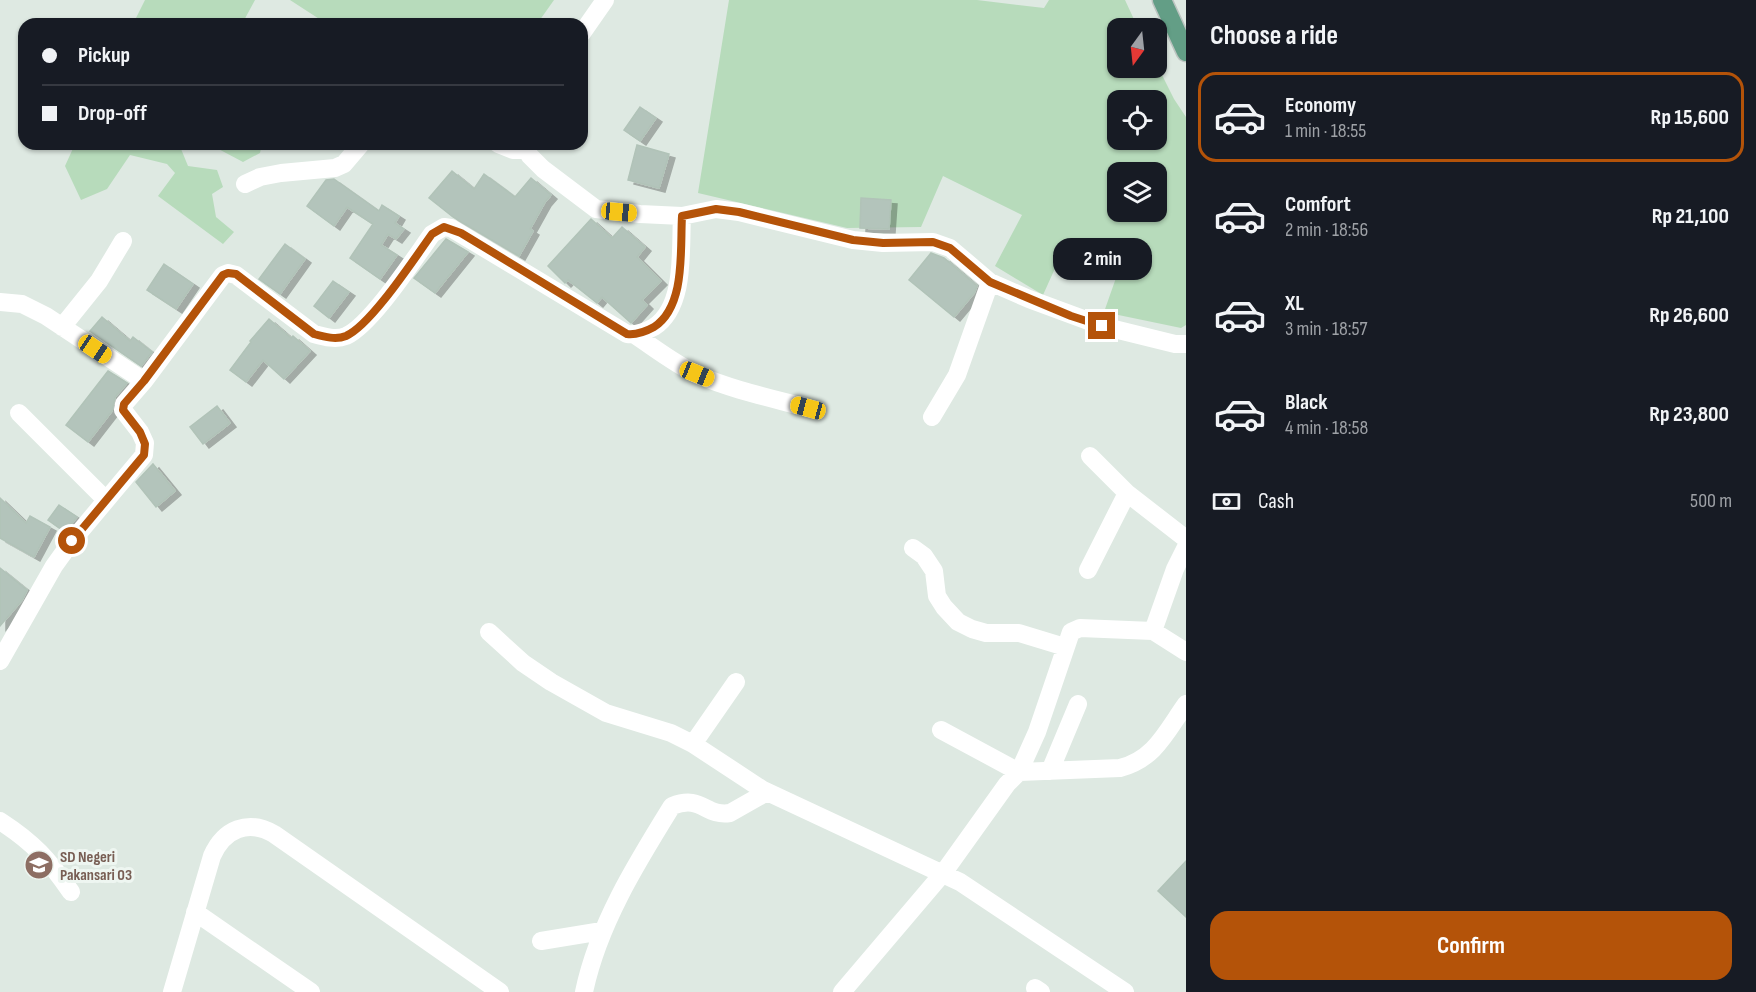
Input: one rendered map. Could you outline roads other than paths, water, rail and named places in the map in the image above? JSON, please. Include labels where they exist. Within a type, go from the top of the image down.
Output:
[{"type":"main road","points":[[1162,0],[1186,52]]},
{"type":"street","points":[[588,24],[605,0]]},
{"type":"street","points":[[245,184],[260,177],[281,173],[335,168],[344,164],[356,150]]},
{"type":"street","points":[[527,150],[543,169],[596,209],[640,214],[686,215],[716,209],[756,215],[818,233],[853,240],[883,243],[933,242],[950,248],[990,282],[1071,316],[1175,344],[1186,344]]},
{"type":"street","points":[[635,335],[659,323],[672,306],[678,282],[686,215]]},
{"type":"street","points":[[0,662],[54,566],[106,500],[138,464],[145,452],[145,444],[140,432],[123,407],[223,275],[228,273],[236,274],[314,334],[326,338],[345,337],[369,318],[432,234],[444,227],[461,233],[627,334],[635,335],[674,363],[706,378],[808,408]]},
{"type":"street","points":[[62,327],[99,282],[123,241]]},
{"type":"street","points":[[932,417],[957,375],[990,282]]},
{"type":"street","points":[[0,302],[22,304],[62,327],[144,381]]},
{"type":"street","points":[[19,413],[106,500]]},
{"type":"street","points":[[1090,456],[1127,493],[1186,539]]},
{"type":"street","points":[[1088,570],[1127,493]]},
{"type":"street","points":[[913,548],[924,556],[934,571],[937,596],[958,622],[986,633],[1019,633],[1065,647]]},
{"type":"street","points":[[1153,631],[1174,569],[1186,548]]},
{"type":"street","points":[[842,992],[944,872],[1007,784],[1019,772],[1037,732],[1071,632],[1080,628],[1153,631],[1186,652]]},
{"type":"street","points":[[489,632],[523,663],[606,713],[670,733],[707,751],[741,777],[767,792],[944,872],[1125,992]]},
{"type":"street","points":[[693,744],[736,682]]},
{"type":"street","points":[[1050,771],[1078,704]]},
{"type":"street","points":[[941,730],[1019,772],[1120,768],[1134,765],[1145,758],[1186,704]]},
{"type":"street","points":[[584,992],[602,931],[672,806],[687,801],[724,814],[730,813],[767,792]]},
{"type":"street","points":[[0,821],[35,846],[50,861],[71,892]]},
{"type":"street","points":[[172,992],[212,856],[221,840],[236,830],[246,827],[266,829],[500,992]]},
{"type":"street","points":[[195,912],[310,992]]},
{"type":"street","points":[[541,941],[602,931]]},
{"type":"place","name":"SD Negeri Pakansari 03","points":[[39,865]]}]
